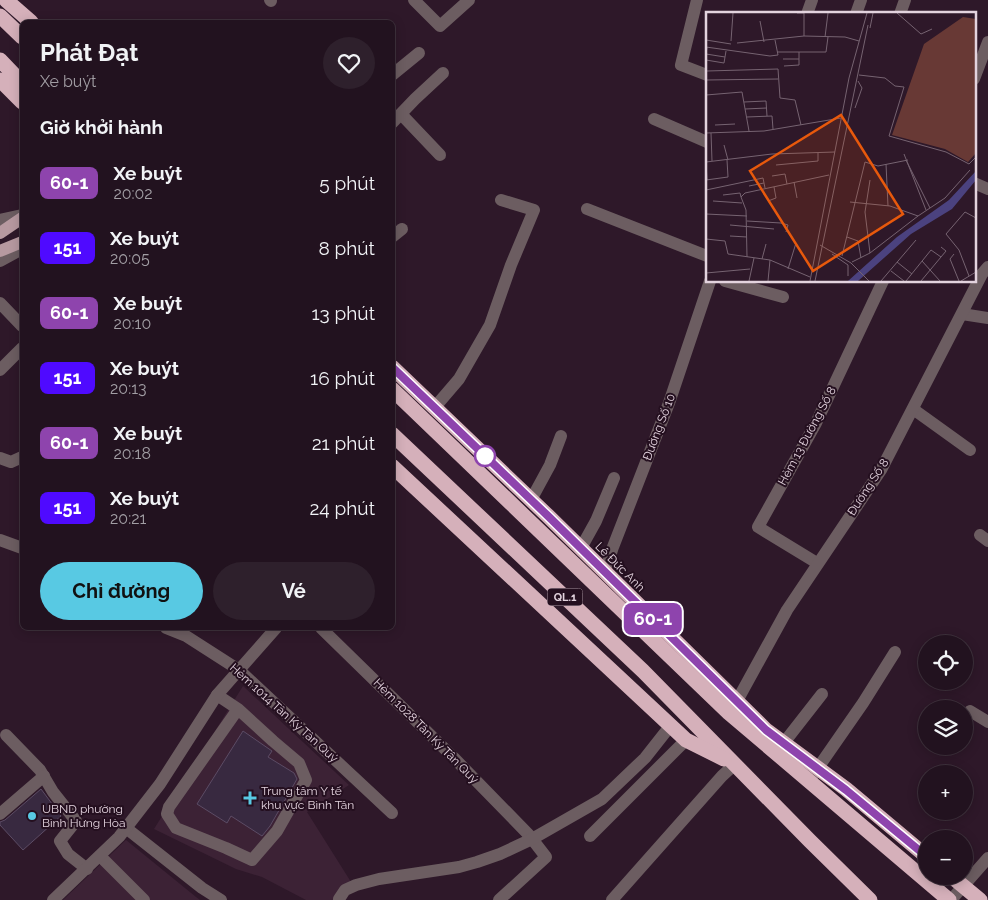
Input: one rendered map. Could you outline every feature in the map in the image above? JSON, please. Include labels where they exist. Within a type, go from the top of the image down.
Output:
[{"type":"highway","points":[[6,0],[29,20]]},
{"type":"highway","points":[[0,16],[20,35]]},
{"type":"highway","points":[[0,60],[20,81]]},
{"type":"highway","points":[[0,80],[20,100]]},
{"type":"highway","name":"Lê Đức Anh","points":[[395,370],[581,548],[733,707]]},
{"type":"highway","name":"Lê Đức Anh","points":[[395,392],[733,707],[813,774],[950,900]]},
{"type":"highway","name":"QL.1","points":[[395,437],[644,671],[870,900]]},
{"type":"highway","name":"QL.1","points":[[395,469],[686,740],[735,764]]},
{"type":"highway","name":"Lê Đức Anh","points":[[813,774],[846,790],[918,849]]},
{"type":"highway","points":[[962,885],[980,900]]},
{"type":"main road","points":[[2,228],[20,218]]},
{"type":"main road","points":[[0,251],[19,245]]},
{"type":"street","points":[[414,0],[440,26],[469,0]]},
{"type":"street","points":[[697,0],[681,65],[706,75]]},
{"type":"street","points":[[808,12],[812,0]]},
{"type":"street","points":[[857,12],[861,0]]},
{"type":"street","points":[[901,12],[905,0]]},
{"type":"street","points":[[976,74],[988,42]]},
{"type":"street","points":[[395,73],[419,53]]},
{"type":"street","points":[[440,155],[396,117],[443,74]]},
{"type":"street","points":[[654,119],[706,142]]},
{"type":"street","points":[[976,184],[988,189]]},
{"type":"street","points":[[435,407],[459,379],[490,325],[511,265],[534,210],[501,200]]},
{"type":"street","points":[[587,209],[706,256]]},
{"type":"street","points":[[0,261],[19,245]]},
{"type":"street","name":"Đường Số 8","points":[[733,707],[787,610],[881,470],[982,274],[988,267]]},
{"type":"street","name":"Đường Số 10","points":[[605,572],[669,403],[710,282]]},
{"type":"street","points":[[729,282],[783,297]]},
{"type":"street","name":"Hẻm 13 Đường Số 8","points":[[817,563],[758,527],[816,423],[883,282]]},
{"type":"street","points":[[0,303],[20,324]]},
{"type":"street","points":[[962,314],[988,318]]},
{"type":"street","points":[[0,370],[20,350]]},
{"type":"street","points":[[913,409],[970,450]]},
{"type":"street","points":[[531,500],[550,465],[561,436]]},
{"type":"street","points":[[0,458],[11,462],[20,458]]},
{"type":"street","points":[[581,548],[596,521],[614,478]]},
{"type":"street","points":[[0,540],[20,547]]},
{"type":"street","name":"Hẻm 1014 Tân Kỳ Tân Quý","points":[[171,630],[186,636],[238,670],[392,813]]},
{"type":"street","points":[[53,900],[119,837],[160,784],[217,695],[274,630]]},
{"type":"street","name":"Hẻm 1028 Tân Kỳ Tân Quý","points":[[323,630],[444,748],[530,837],[546,857],[499,900]]},
{"type":"street","points":[[813,774],[895,652]]},
{"type":"street","points":[[780,748],[822,694]]},
{"type":"street","points":[[217,695],[238,709],[299,763],[306,780],[277,831],[252,860],[176,828],[167,814],[169,807],[238,709]]},
{"type":"street","points":[[973,713],[988,722]]},
{"type":"street","points":[[338,899],[345,890],[356,885],[379,879],[459,867],[500,854],[602,799],[645,758],[671,725]]},
{"type":"street","points":[[6,735],[40,770],[53,792],[76,821],[60,841],[68,854],[87,869]]},
{"type":"street","points":[[590,836],[686,740]]},
{"type":"street","points":[[612,900],[722,776],[735,764]]},
{"type":"street","points":[[0,814],[44,776]]},
{"type":"street","points":[[126,828],[202,888],[221,900]]},
{"type":"street","points":[[100,856],[144,900]]},
{"type":"street","points":[[973,869],[988,858]]},
{"type":"street","points":[[950,900],[956,885]]},
{"type":"shaded area","name":"Trung tâm Y tế khu vực Bình Tân","points":[[243,686],[349,785],[307,812],[351,882],[346,900],[306,900],[262,877],[236,869],[154,829]]},
{"type":"shaded area","points":[[126,840],[196,897],[200,900],[63,900]]},
{"type":"building","points":[[243,731],[272,751],[268,757],[294,773],[297,779],[270,826],[262,836],[231,816],[227,823],[197,804]]},
{"type":"building","name":"UBND phường Bình Hưng Hòa","points":[[41,789],[61,816],[23,850],[0,825],[0,822],[5,820]]},
{"type":"bus line","name":"60-1","points":[[395,370],[548,516],[766,730],[846,790],[918,849]]},
{"type":"place","name":"Trung tâm Y tế khu vực Bình Tân","points":[[250,798]]},
{"type":"place","name":"UBND phường Bình Hưng Hòa","points":[[32,816]]}]
